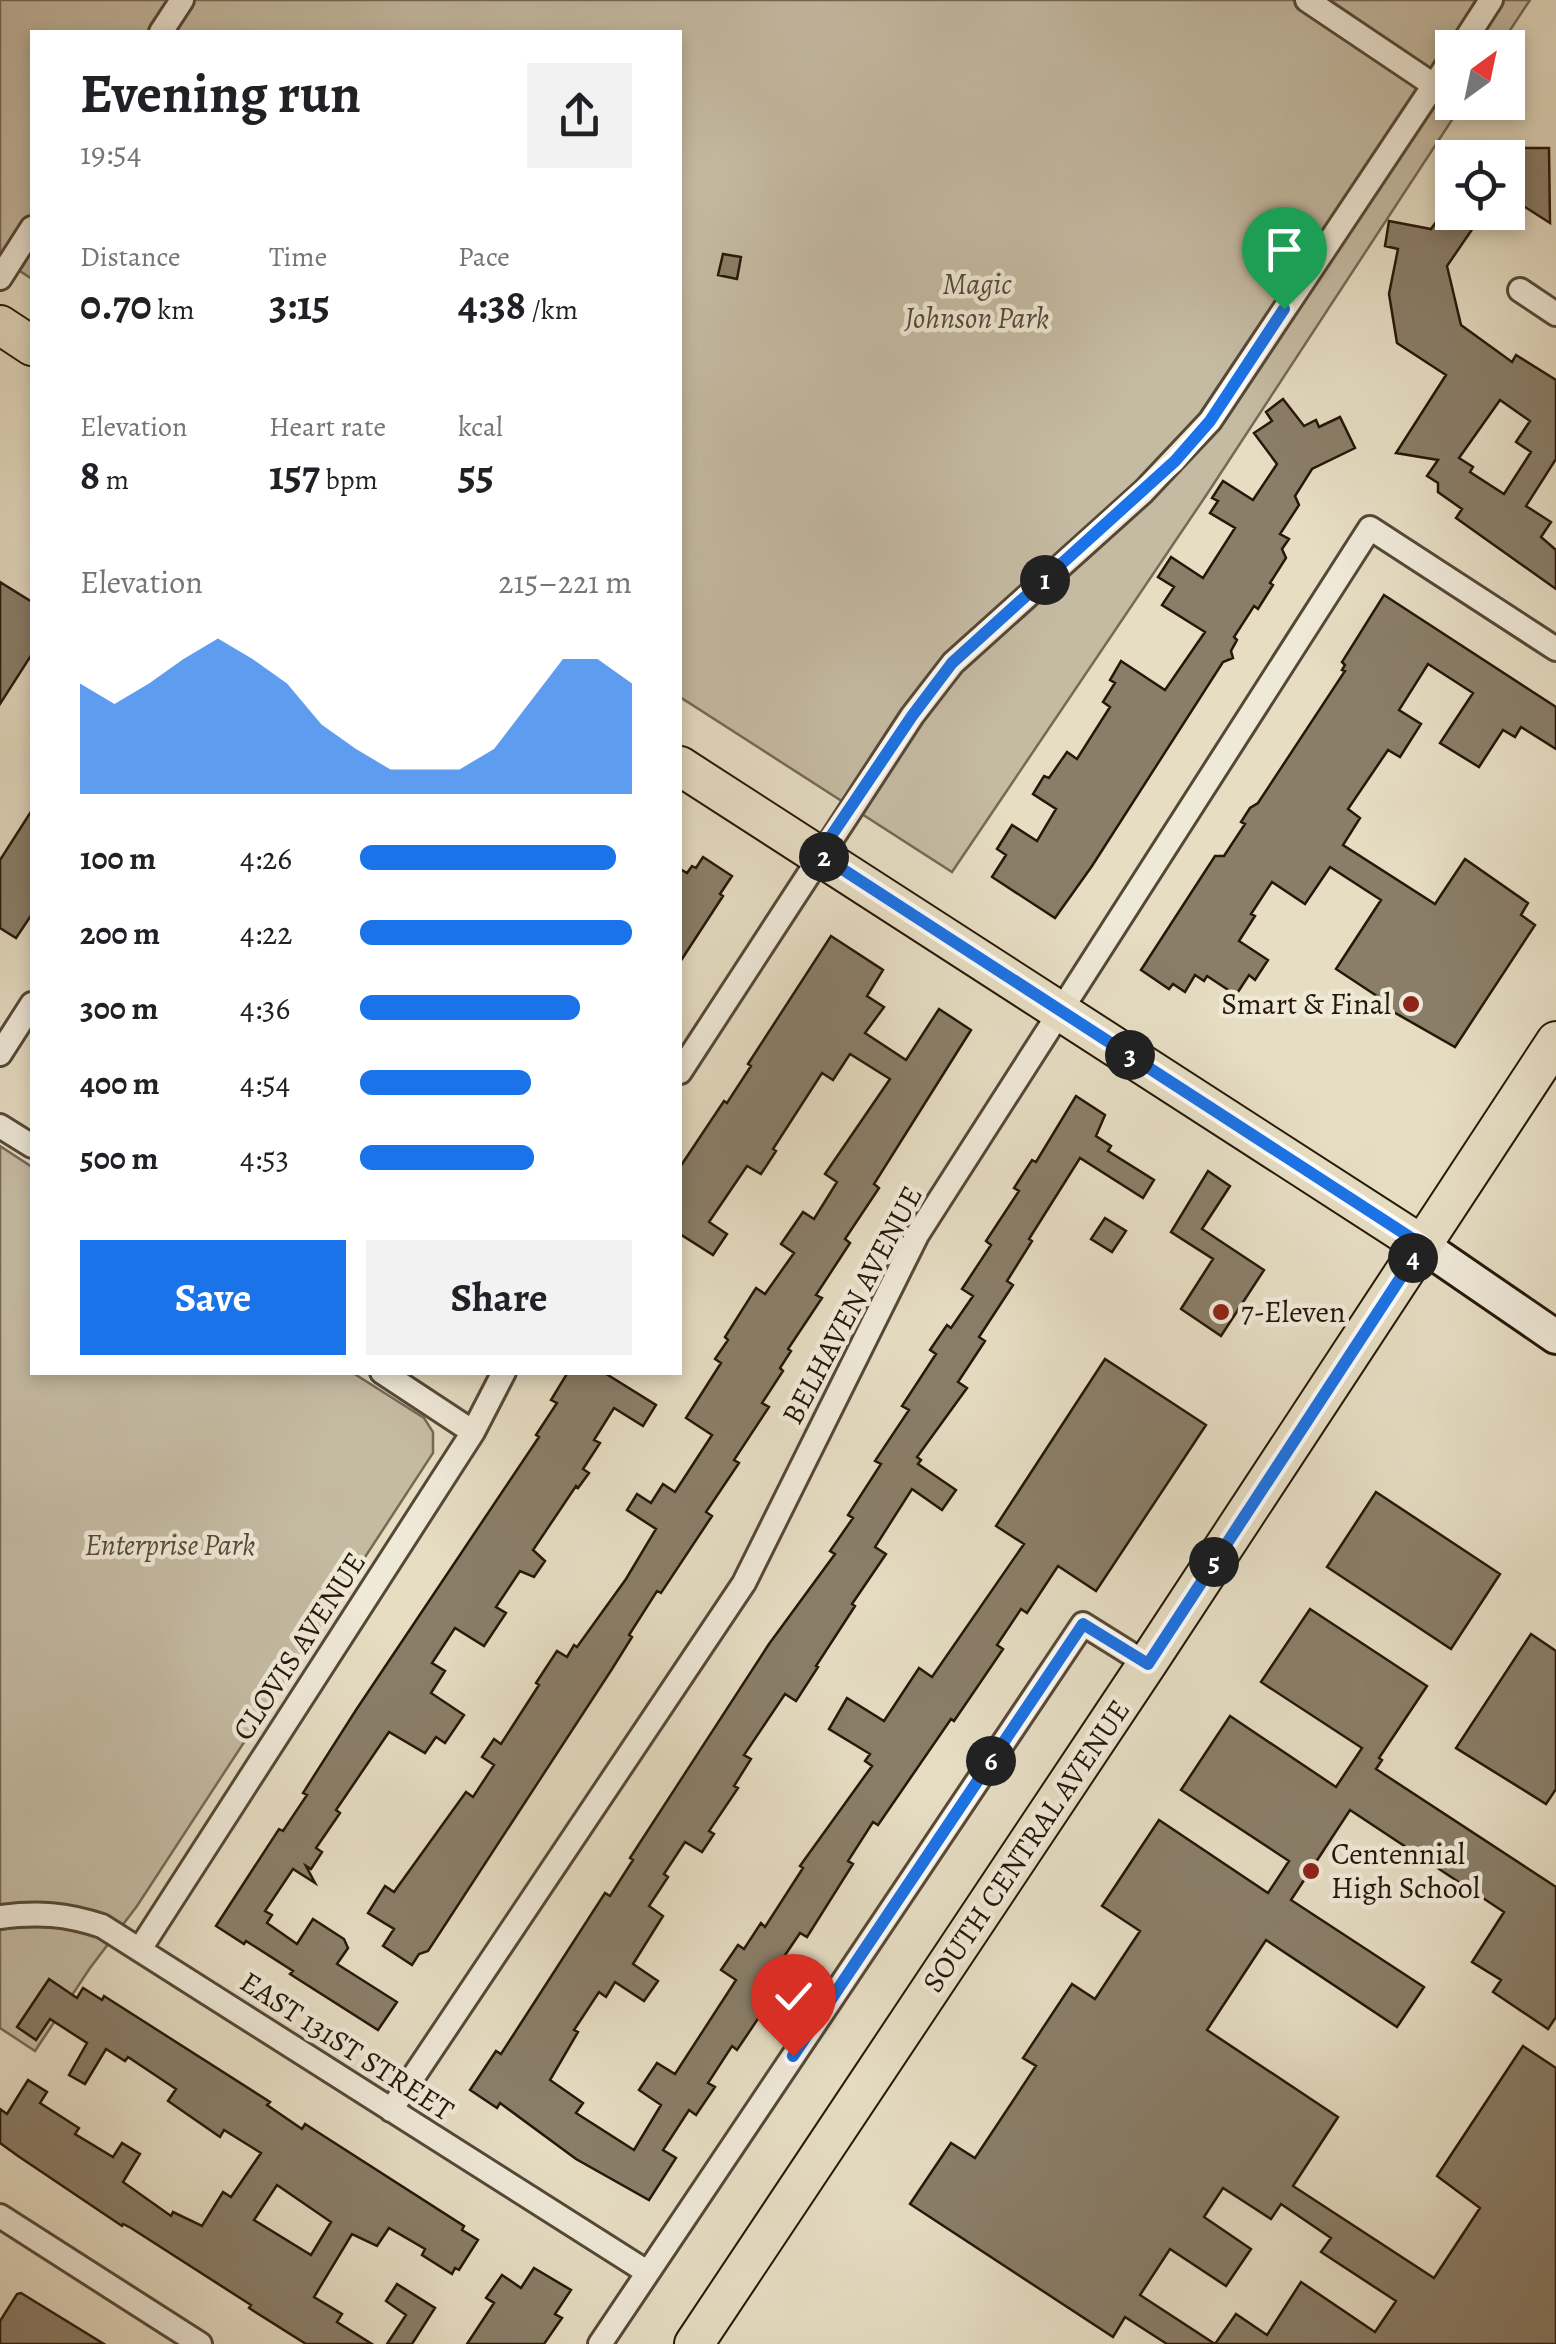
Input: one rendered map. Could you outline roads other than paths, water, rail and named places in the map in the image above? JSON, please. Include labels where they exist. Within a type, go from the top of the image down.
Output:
[{"type":"main road","points":[[0,325],[30,345]]},
{"type":"main road","points":[[682,767],[1422,1245],[1556,1337]]},
{"type":"main road","name":"SOUTH CENTRAL AVENUE","points":[[694,2344],[1148,1664],[1556,1040]]},
{"type":"street","points":[[162,30],[182,0]]},
{"type":"street","points":[[682,1069],[819,854],[952,663],[1143,492],[1210,421],[1435,86],[1307,0]]},
{"type":"street","points":[[1472,30],[1491,0]]},
{"type":"street","points":[[0,278],[30,231]]},
{"type":"street","points":[[1520,290],[1556,314]]},
{"type":"street","name":"BELHAVEN AVENUE","points":[[391,2110],[744,1583],[917,1235],[1370,528],[1556,649]]},
{"type":"street","points":[[0,1054],[30,1007]]},
{"type":"street","points":[[0,1126],[30,1145]]},
{"type":"street","points":[[387,1375],[473,1432]]},
{"type":"street","name":"CLOVIS AVENUE","points":[[140,1949],[473,1432],[502,1375]]},
{"type":"street","points":[[600,2344],[1083,1624],[1148,1664]]},
{"type":"street","name":"EAST 131ST STREET","points":[[0,1917],[38,1912],[71,1916],[102,1926],[648,2272]]},
{"type":"street","points":[[3,2225],[200,2344]]},
{"type":"place","name":"Smart & Final","points":[[1411,1004]]},
{"type":"place","name":"7-Eleven","points":[[1221,1312]]},
{"type":"place","name":"Centennial High School","points":[[1311,1871]]},
{"type":"park label","name":"Magic Johnson Park","points":[[977,301]]},
{"type":"park label","name":"Enterprise Park","points":[[170,1545]]}]
